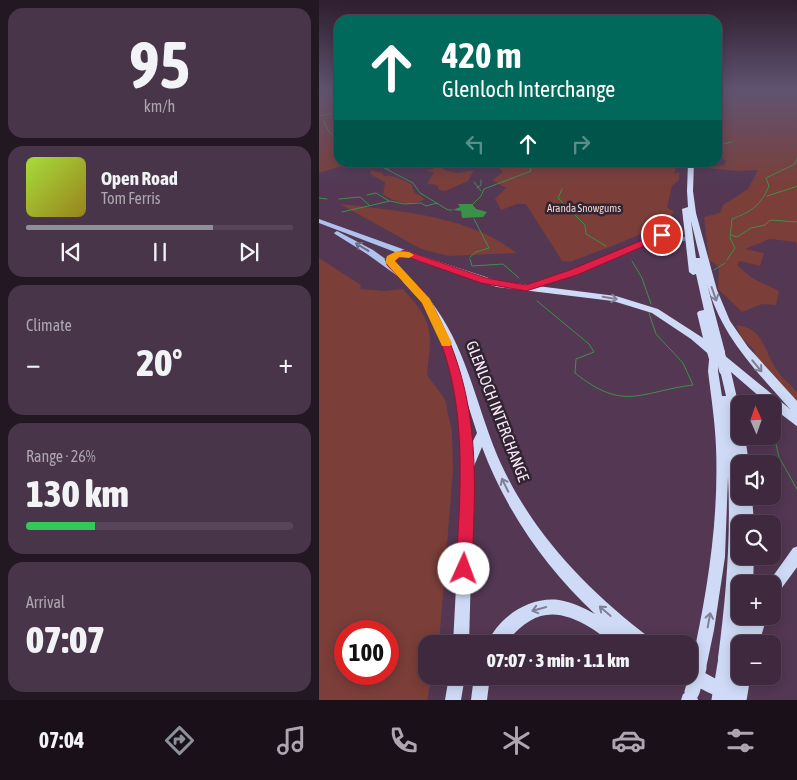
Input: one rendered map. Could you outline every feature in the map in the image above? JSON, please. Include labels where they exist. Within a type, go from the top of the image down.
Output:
[{"type":"highway","points":[[690,167],[693,214],[702,284],[728,420],[735,489],[736,635]]},
{"type":"highway","points":[[690,167],[686,202],[695,283],[709,343],[725,370],[736,417],[742,455]]},
{"type":"highway","points":[[693,214],[713,290],[726,322],[744,350],[797,410]]},
{"type":"highway","points":[[419,258],[484,281],[521,288],[613,298],[655,311],[685,329],[797,422]]},
{"type":"highway","name":"GLENLOCH INTERCHANGE","points":[[407,280],[426,302],[451,344],[484,433],[509,492],[543,546],[593,601],[634,635]]},
{"type":"highway","points":[[426,302],[444,338],[457,377],[464,414],[469,473],[461,635]]},
{"type":"highway","points":[[698,653],[717,572],[723,505],[723,442],[713,371],[717,356]]},
{"type":"highway","points":[[753,386],[762,395]]},
{"type":"highway","points":[[781,413],[797,430]]},
{"type":"highway","points":[[469,473],[474,450],[484,433]]},
{"type":"highway","points":[[781,576],[797,552]]},
{"type":"highway","points":[[501,635],[526,614],[542,608],[558,606],[581,612],[616,635]]},
{"type":"highway","points":[[698,673],[739,700]]},
{"type":"highway","points":[[719,700],[731,676]]},
{"type":"highway","points":[[453,700],[456,685]]},
{"type":"highway","points":[[479,700],[482,685]]},
{"type":"highway","points":[[690,698],[692,685]]},
{"type":"highway","points":[[698,685],[726,700]]},
{"type":"highway","points":[[732,700],[734,685]]},
{"type":"highway","points":[[738,685],[739,700]]},
{"type":"main road","points":[[319,221],[419,258]]},
{"type":"main road","points":[[319,226],[357,244],[407,280]]},
{"type":"main road","points":[[404,253],[395,255],[390,260],[407,280]]},
{"type":"street","points":[[521,288],[558,278],[629,251],[658,235],[667,236],[674,241],[689,238]]},
{"type":"street","points":[[558,278],[553,287],[562,292]]},
{"type":"green space","points":[[319,122],[334,122],[334,167],[339,167],[319,173]]},
{"type":"green space","points":[[722,122],[797,122],[797,247],[796,242],[770,239],[745,249],[764,253],[760,266],[740,261],[737,265],[752,278],[779,291],[776,305],[762,304],[742,312],[718,289],[719,267],[709,260],[704,217],[720,213],[723,205],[748,189],[758,170],[737,171],[708,168],[722,167],[726,161],[722,158]]},
{"type":"green space","points":[[438,167],[458,173],[474,170],[468,181],[445,191],[439,190],[437,185],[427,184],[434,172],[426,171]]},
{"type":"green space","name":"Aranda Snowgums","points":[[498,167],[676,167],[674,174],[679,172],[679,180],[672,186],[667,207],[674,212],[667,219],[642,234],[570,262],[562,261],[526,204],[517,204],[501,210],[495,199],[506,188],[492,180],[503,172]]},
{"type":"green space","points":[[371,170],[409,183],[412,185],[414,192],[425,199],[415,203],[404,203],[388,197],[383,194],[385,182],[370,174]]},
{"type":"green space","points":[[340,204],[386,209],[455,223],[477,230],[517,253],[449,256],[421,249]]},
{"type":"green space","points":[[319,258],[361,285],[360,289],[385,291],[403,289],[421,310],[429,328],[430,347],[427,375],[445,399],[452,432],[453,470],[439,635],[418,635],[418,685],[430,685],[427,700],[319,700]]},
{"type":"green space","points":[[736,325],[752,330],[758,335],[776,369],[797,392],[797,405],[755,359],[754,350],[742,338]]},
{"type":"shaded area","points":[[458,204],[472,204],[476,209],[487,212],[483,217],[462,218],[461,211],[453,210],[460,207]]},
{"type":"waterway","points":[[324,122],[329,132],[334,136]]},
{"type":"waterway","points":[[723,144],[732,142]]},
{"type":"waterway","points":[[727,260],[735,248],[730,238],[732,219],[745,214],[755,207],[763,198],[769,186],[766,178],[795,164],[798,156]]},
{"type":"waterway","points":[[383,167],[413,183],[420,193],[437,203]]},
{"type":"waterway","points":[[471,206],[481,196],[484,189],[531,171],[529,167]]},
{"type":"waterway","points":[[478,187],[481,185],[481,180]]},
{"type":"waterway","points":[[474,182],[478,187]]},
{"type":"waterway","points":[[767,196],[798,186]]},
{"type":"waterway","points":[[478,187],[481,191]]},
{"type":"waterway","points":[[562,189],[558,198],[585,225],[586,234],[606,246]]},
{"type":"waterway","points":[[367,195],[376,193],[389,201]]},
{"type":"waterway","points":[[339,199],[360,197],[369,205]]},
{"type":"waterway","points":[[319,198],[327,199]]},
{"type":"waterway","points":[[342,212],[390,201],[404,204],[421,203],[426,206],[437,203]]},
{"type":"waterway","points":[[437,203],[448,210],[452,210]]},
{"type":"waterway","points":[[470,257],[476,252],[489,248],[474,219]]},
{"type":"waterway","points":[[731,235],[737,237],[751,228],[765,225],[770,220],[798,222]]},
{"type":"waterway","points":[[470,259],[472,266],[503,264],[519,278]]},
{"type":"waterway","points":[[632,261],[642,278],[651,304]]},
{"type":"waterway","points":[[714,270],[725,263]]},
{"type":"waterway","points":[[537,301],[589,344],[594,352],[576,359],[575,373],[592,385],[620,396],[645,395],[693,385],[683,363],[656,334],[649,313]]},
{"type":"waterway","points":[[776,445],[779,457],[798,491]]},
{"type":"slow traffic","points":[[409,255],[404,253],[397,254],[391,258],[390,262],[426,302],[446,343]]},
{"type":"route","points":[[464,569],[469,473],[466,430],[457,377],[444,338],[426,302],[390,263],[390,259],[397,254],[404,253],[484,281],[526,288],[539,285],[629,251],[658,235],[662,235]]}]
